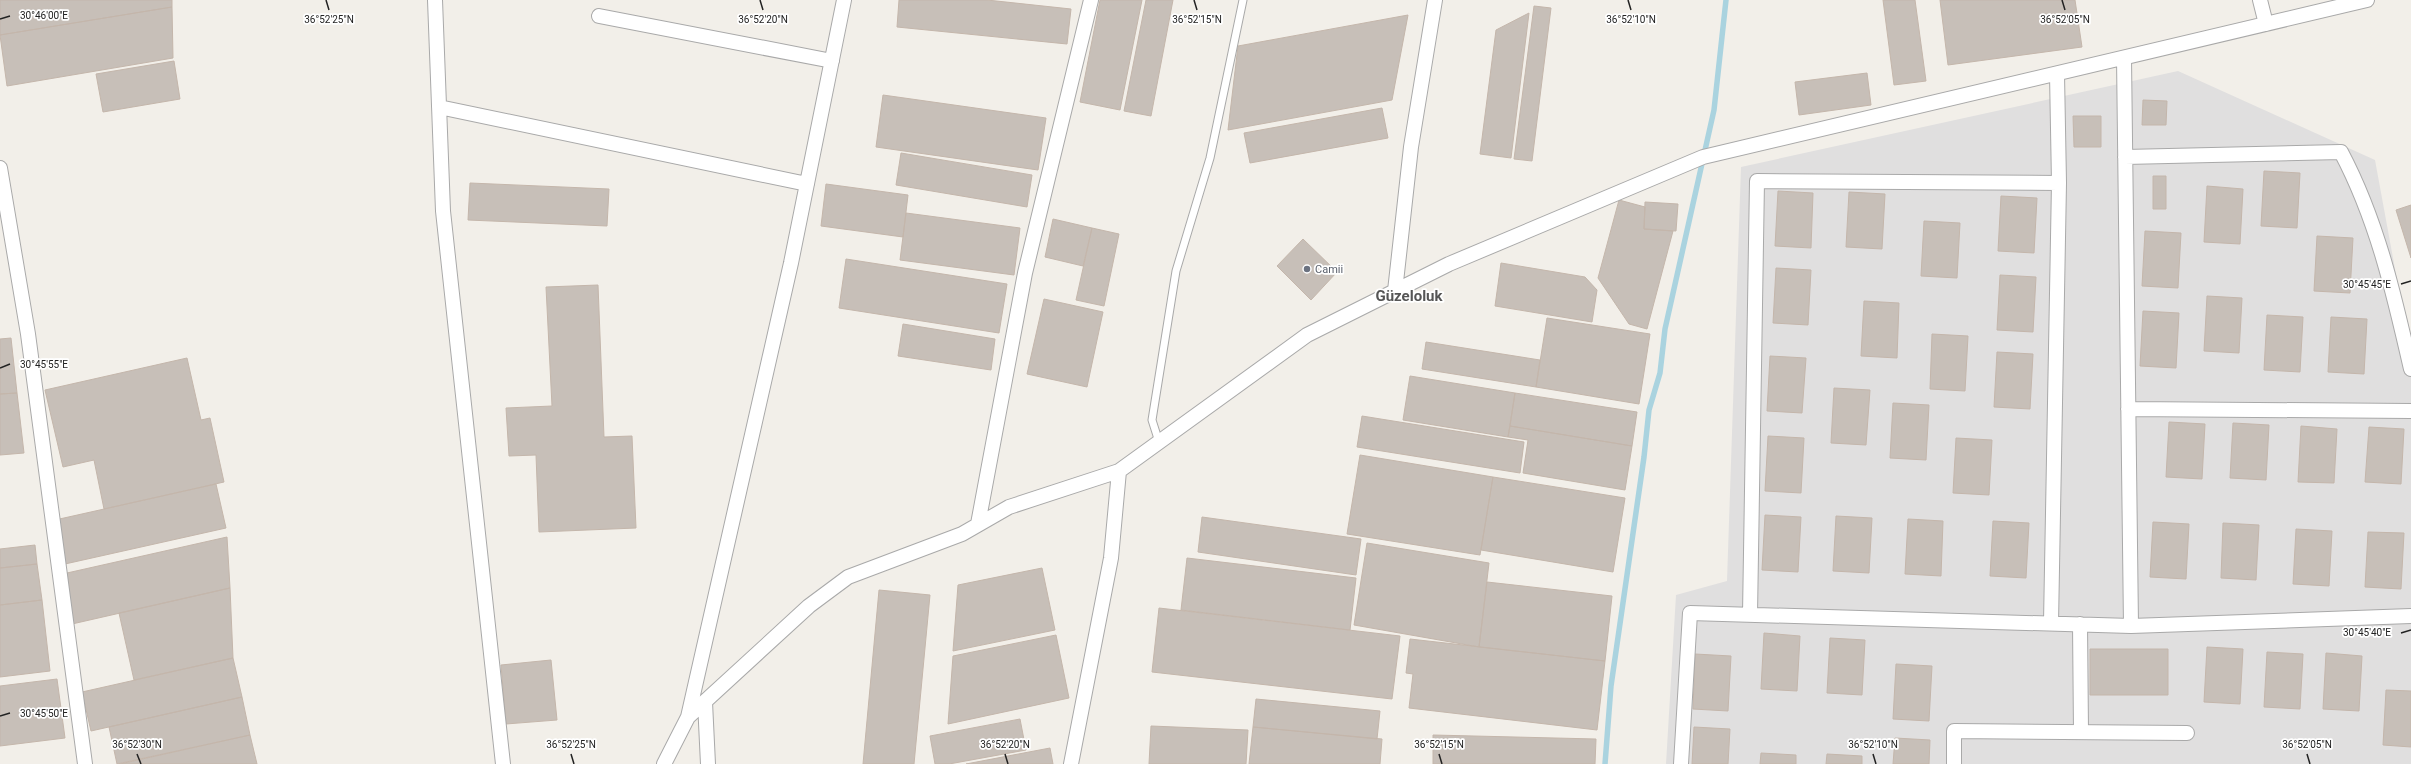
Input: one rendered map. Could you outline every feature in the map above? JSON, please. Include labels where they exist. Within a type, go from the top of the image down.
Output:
[{"type":"street","points":[[435,0],[443,211],[502,764]]},
{"type":"street","points":[[664,764],[688,717],[791,263],[844,0]]},
{"type":"street","points":[[978,524],[1025,273],[1091,0]]},
{"type":"street","points":[[1395,291],[1411,147],[1435,0]]},
{"type":"street","points":[[2260,0],[2266,24]]},
{"type":"street","points":[[688,717],[809,606],[848,577],[962,534],[1009,507],[1119,471],[1307,335],[1448,264],[1709,155],[2367,0]]},
{"type":"street","points":[[599,16],[832,61]]},
{"type":"street","points":[[2124,58],[2131,626]]},
{"type":"street","points":[[2051,623],[2059,183],[2057,74]]},
{"type":"street","points":[[440,108],[806,184]]},
{"type":"street","points":[[2125,157],[2341,152],[2359,186],[2389,272],[2411,369]]},
{"type":"street","points":[[0,168],[28,334],[85,764]]},
{"type":"street","points":[[1750,615],[1757,181],[2059,183]]},
{"type":"street","points":[[2128,409],[2411,411]]},
{"type":"street","points":[[1071,764],[1111,558],[1119,471]]},
{"type":"street","points":[[1681,764],[1690,613],[2131,626],[2411,616]]},
{"type":"street","points":[[2080,624],[2081,732]]},
{"type":"street","points":[[705,702],[708,764]]},
{"type":"street","points":[[1954,764],[1954,731],[2187,733]]},
{"type":"lane","points":[[1158,442],[1152,420],[1176,271],[1210,158],[1243,0]]},
{"type":"shaded area","points":[[2178,71],[2375,160],[2411,356],[2411,764],[1666,764],[1676,595],[1727,581],[1741,167]]},
{"type":"building","points":[[0,0],[172,0],[172,7],[0,35]]},
{"type":"building","points":[[899,0],[987,0],[1071,9],[1067,44],[897,27]]},
{"type":"building","points":[[1100,0],[1142,0],[1120,110],[1080,102]]},
{"type":"building","points":[[1146,0],[1173,0],[1151,116],[1124,111]]},
{"type":"building","points":[[1883,0],[1915,0],[1926,81],[1894,85]]},
{"type":"building","points":[[1940,0],[2075,0],[2082,47],[1948,65]]},
{"type":"building","points":[[1534,6],[1551,8],[1532,161],[1514,159]]},
{"type":"building","points":[[172,7],[173,58],[7,86],[0,35]]},
{"type":"building","points":[[1529,13],[1511,158],[1480,154],[1496,30]]},
{"type":"building","points":[[1408,15],[1392,100],[1228,130],[1238,46]]},
{"type":"building","points":[[174,61],[180,99],[103,112],[96,74]]},
{"type":"building","points":[[1867,73],[1871,105],[1799,115],[1795,82]]},
{"type":"building","points":[[883,95],[1046,118],[1038,170],[876,147]]},
{"type":"building","points":[[2143,100],[2167,101],[2166,125],[2142,125]]},
{"type":"building","points":[[1382,108],[1388,138],[1250,163],[1244,133]]},
{"type":"building","points":[[2073,116],[2101,116],[2101,147],[2074,147]]},
{"type":"building","points":[[901,153],[1032,175],[1027,207],[896,185]]},
{"type":"building","points":[[2264,171],[2300,173],[2297,228],[2261,226]]},
{"type":"building","points":[[2153,176],[2166,176],[2166,209],[2153,209]]},
{"type":"building","points":[[470,183],[609,189],[607,226],[468,220]]},
{"type":"building","points":[[826,184],[908,195],[903,237],[821,226]]},
{"type":"building","points":[[2207,186],[2243,189],[2240,244],[2204,242]]},
{"type":"building","points":[[1778,191],[1813,193],[1811,248],[1775,246]]},
{"type":"building","points":[[1849,192],[1885,194],[1882,249],[1846,247]]},
{"type":"building","points":[[2001,196],[2037,198],[2034,253],[1998,251]]},
{"type":"building","points":[[1619,200],[1645,207],[1644,229],[1673,231],[1647,329],[1629,324],[1598,278]]},
{"type":"building","points":[[1645,202],[1678,204],[1676,231],[1644,229]]},
{"type":"building","points":[[2411,205],[2411,258],[2396,210]]},
{"type":"building","points":[[906,213],[1020,228],[1014,275],[900,260]]},
{"type":"building","points":[[1053,219],[1092,228],[1083,266],[1045,257]]},
{"type":"building","points":[[1924,221],[1960,223],[1957,278],[1921,276]]},
{"type":"building","points":[[1092,228],[1119,234],[1104,306],[1076,300]]},
{"type":"building","points":[[2145,231],[2181,233],[2178,288],[2142,286]]},
{"type":"building","points":[[2317,236],[2353,238],[2350,293],[2314,291]]},
{"type":"building","name":"Camii","points":[[1303,239],[1337,272],[1311,300],[1277,266]]},
{"type":"building","points":[[846,259],[1007,284],[999,333],[839,308]]},
{"type":"building","points":[[1501,263],[1585,277],[1597,290],[1592,322],[1495,306]]},
{"type":"building","points":[[1776,268],[1811,270],[1808,325],[1773,323]]},
{"type":"building","points":[[2000,275],[2036,277],[2033,332],[1997,330]]},
{"type":"building","points":[[598,285],[604,437],[632,436],[636,528],[539,532],[536,455],[509,456],[506,408],[552,406],[546,287]]},
{"type":"building","points":[[2207,296],[2242,298],[2239,353],[2204,351]]},
{"type":"building","points":[[1044,299],[1103,312],[1087,387],[1027,374]]},
{"type":"building","points":[[1864,301],[1899,303],[1897,358],[1861,356]]},
{"type":"building","points":[[2143,311],[2179,313],[2176,368],[2140,366]]},
{"type":"building","points":[[2267,315],[2303,317],[2300,372],[2264,370]]},
{"type":"building","points":[[2331,317],[2367,319],[2364,374],[2328,372]]},
{"type":"building","points":[[1547,318],[1650,334],[1639,404],[1536,387]]},
{"type":"building","points":[[903,324],[995,339],[991,370],[898,356]]},
{"type":"building","points":[[1932,334],[1968,336],[1965,391],[1930,389]]},
{"type":"building","points":[[11,338],[17,393],[0,394],[0,339]]},
{"type":"building","points":[[1426,342],[1540,360],[1536,387],[1422,369]]},
{"type":"building","points":[[1997,352],[2033,354],[2030,409],[1994,407]]},
{"type":"building","points":[[1770,356],[1806,358],[1802,413],[1767,411]]},
{"type":"building","points":[[187,358],[201,420],[210,418],[224,482],[104,509],[94,460],[63,467],[45,390]]},
{"type":"building","points":[[1410,376],[1515,393],[1508,437],[1403,420]]},
{"type":"building","points":[[1834,388],[1870,390],[1866,445],[1831,443]]},
{"type":"building","points":[[17,393],[24,453],[0,455],[0,394]]},
{"type":"building","points":[[1515,393],[1637,412],[1632,446],[1510,426]]},
{"type":"building","points":[[1893,403],[1929,405],[1926,460],[1890,458]]},
{"type":"building","points":[[1362,416],[1524,442],[1520,473],[1357,447]]},
{"type":"building","points":[[2169,422],[2205,424],[2202,479],[2166,477]]},
{"type":"building","points":[[2233,423],[2269,425],[2266,480],[2230,478]]},
{"type":"building","points":[[1510,426],[1632,446],[1625,490],[1523,473],[1528,440],[1508,437]]},
{"type":"building","points":[[2301,426],[2337,429],[2334,483],[2298,482]]},
{"type":"building","points":[[2369,427],[2404,429],[2401,484],[2365,482]]},
{"type":"building","points":[[1768,436],[1804,438],[1801,493],[1765,491]]},
{"type":"building","points":[[1956,438],[1992,440],[1989,495],[1953,493]]},
{"type":"building","points":[[1360,455],[1493,477],[1480,555],[1347,534]]},
{"type":"building","points":[[1493,477],[1625,498],[1613,572],[1481,550]]},
{"type":"building","points":[[216,484],[226,528],[65,564],[55,520]]},
{"type":"building","points":[[1765,515],[1801,517],[1798,572],[1762,570]]},
{"type":"building","points":[[1836,516],[1872,518],[1869,573],[1833,571]]},
{"type":"building","points":[[1202,517],[1361,539],[1356,575],[1198,552]]},
{"type":"building","points":[[1908,519],[1943,521],[1941,576],[1905,574]]},
{"type":"building","points":[[1993,521],[2029,523],[2026,578],[1990,576]]},
{"type":"building","points":[[2153,522],[2189,524],[2186,579],[2150,577]]},
{"type":"building","points":[[2223,523],[2259,525],[2256,580],[2221,578]]},
{"type":"building","points":[[2296,529],[2332,531],[2329,586],[2293,584]]},
{"type":"building","points":[[2368,532],[2404,533],[2401,589],[2365,587]]},
{"type":"building","points":[[227,537],[230,588],[72,624],[66,600],[67,573]]},
{"type":"building","points":[[1367,543],[1489,563],[1479,647],[1354,625]]},
{"type":"building","points":[[35,545],[37,564],[0,568],[0,549]]},
{"type":"building","points":[[1187,558],[1356,578],[1350,630],[1181,610]]},
{"type":"building","points":[[37,564],[42,600],[0,605],[0,568]]},
{"type":"building","points":[[1042,568],[1055,630],[953,651],[958,585]]},
{"type":"building","points":[[1487,582],[1612,596],[1605,661],[1479,647]]},
{"type":"building","points":[[230,588],[233,658],[134,680],[119,613]]},
{"type":"building","points":[[879,590],[930,595],[914,764],[863,764]]},
{"type":"building","points":[[42,600],[50,671],[0,677],[0,605]]},
{"type":"building","points":[[1159,608],[1400,636],[1392,699],[1152,672]]},
{"type":"building","points":[[1764,633],[1800,636],[1797,691],[1761,689]]},
{"type":"building","points":[[1056,635],[1069,698],[948,724],[953,656]]},
{"type":"building","points":[[1830,638],[1865,640],[1862,695],[1827,693]]},
{"type":"building","points":[[1410,639],[1605,661],[1597,730],[1409,708],[1413,674],[1406,673]]},
{"type":"building","points":[[2207,647],[2243,649],[2240,704],[2204,702]]},
{"type":"building","points":[[2090,649],[2168,649],[2168,695],[2090,695]]},
{"type":"building","points":[[2267,652],[2303,654],[2300,709],[2264,707]]},
{"type":"building","points":[[2326,653],[2362,656],[2359,711],[2323,709]]},
{"type":"building","points":[[1695,654],[1731,656],[1728,711],[1693,709]]},
{"type":"building","points":[[233,658],[242,697],[91,731],[82,692]]},
{"type":"building","points":[[551,660],[557,720],[506,724],[501,665]]},
{"type":"building","points":[[1896,664],[1932,666],[1929,721],[1893,719]]},
{"type":"building","points":[[57,679],[65,738],[0,746],[0,686]]},
{"type":"building","points":[[2386,690],[2411,691],[2411,747],[2383,745]]},
{"type":"building","points":[[242,697],[250,735],[117,764],[109,727]]},
{"type":"building","points":[[1256,699],[1380,711],[1377,739],[1253,727]]},
{"type":"building","points":[[1020,719],[1026,750],[949,764],[935,764],[930,736]]},
{"type":"building","points":[[1151,726],[1248,730],[1246,764],[1149,764]]},
{"type":"building","points":[[1253,727],[1382,739],[1380,764],[1249,764]]},
{"type":"building","points":[[1694,727],[1730,729],[1728,764],[1692,764]]},
{"type":"building","points":[[250,735],[257,764],[120,764]]},
{"type":"building","points":[[1433,735],[1596,739],[1595,764],[1433,764]]},
{"type":"building","points":[[1895,738],[1930,740],[1929,764],[1893,764]]},
{"type":"building","points":[[1050,748],[1053,764],[966,764]]},
{"type":"building","points":[[1761,753],[1796,755],[1796,764],[1760,764]]},
{"type":"building","points":[[1827,754],[1862,756],[1862,764],[1826,764]]},
{"type":"waterway","points":[[1605,764],[1611,686],[1644,457],[1649,410],[1660,373],[1665,329],[1714,110],[1726,0]]},
{"type":"place","name":"Camii","points":[[1307,269]]},
{"type":"district","name":"Güzeloluk","points":[[1409,296]]}]
